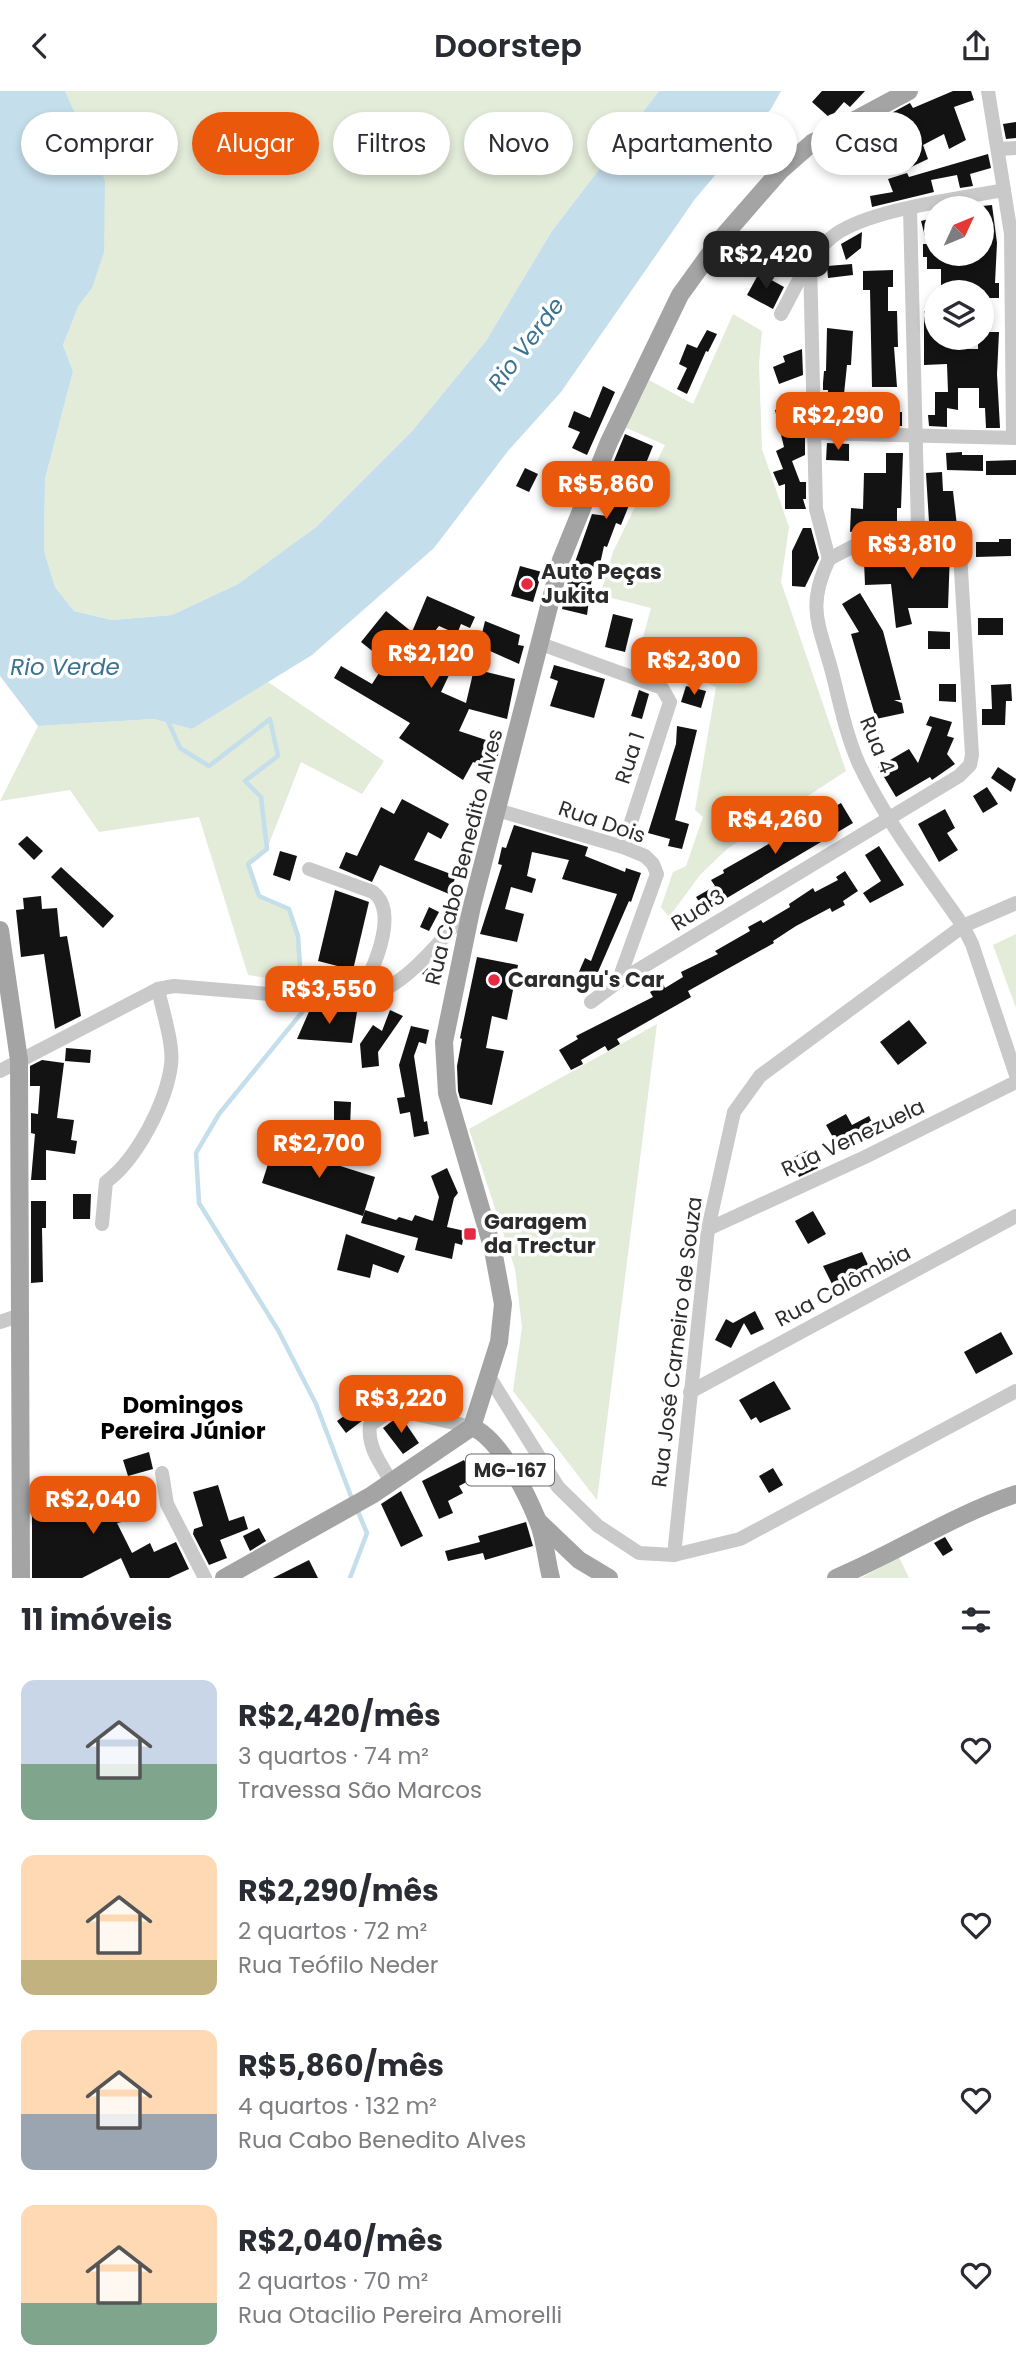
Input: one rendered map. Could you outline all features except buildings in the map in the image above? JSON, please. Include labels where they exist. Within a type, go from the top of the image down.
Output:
[{"type":"main road","name":"Rua Cabo Benedito Alves","points":[[472,1427],[499,1342],[503,1304],[493,1250],[459,1139],[443,1066],[444,1042],[472,906],[541,644],[556,575],[583,501],[680,295],[746,207],[780,171],[812,143],[909,91]]},
{"type":"main road","points":[[0,930],[19,1060],[20,1578]]},
{"type":"main road","name":"MG-167","points":[[224,1578],[392,1483],[472,1427],[489,1439],[503,1457],[538,1521],[551,1578]]},
{"type":"main road","points":[[836,1578],[871,1563],[973,1509],[1016,1494]]},
{"type":"main road","points":[[538,1521],[579,1560],[608,1578]]},
{"type":"street","points":[[814,433],[1014,438],[1011,234],[988,91]]},
{"type":"street","points":[[998,149],[1016,148]]},
{"type":"street","points":[[781,314],[810,262],[835,235],[861,221],[1004,190]]},
{"type":"street","points":[[810,262],[816,509],[829,559],[881,531],[918,529],[910,209]]},
{"type":"street","name":"Rua 3","points":[[591,1002],[618,982],[687,943],[887,817],[959,776],[970,765],[972,755],[959,536],[918,529]]},
{"type":"street","name":"Rua 4","points":[[829,559],[819,581],[814,605],[847,730],[859,762],[887,817],[963,926]]},
{"type":"street","name":"Rua 1","points":[[541,644],[662,688],[668,694],[670,702],[623,847]]},
{"type":"street","name":"Rua Dois","points":[[497,810],[623,847],[645,856],[653,864],[657,874],[618,982]]},
{"type":"street","points":[[309,869],[373,892],[382,899],[386,908],[376,962],[368,983],[354,1001]]},
{"type":"street","name":"Rua José Carneiro de Souza","points":[[674,1555],[708,1229],[734,1112],[744,1094],[760,1076],[963,926],[1016,903]]},
{"type":"street","points":[[0,1071],[158,989],[174,986],[354,1001],[375,997],[391,989],[472,906]]},
{"type":"street","points":[[963,926],[987,982],[1016,1075]]},
{"type":"street","points":[[102,1224],[106,1182],[123,1169],[161,1104],[172,1062],[158,989]]},
{"type":"street","name":"Rua Venezuela","points":[[708,1229],[865,1157],[1016,1082]]},
{"type":"street","name":"Rua Colômbia","points":[[690,1392],[1016,1216]]},
{"type":"street","points":[[0,1322],[21,1315]]},
{"type":"street","points":[[488,1375],[558,1487],[598,1526],[639,1553],[674,1555],[740,1539],[1016,1391]]},
{"type":"street","points":[[392,1483],[372,1448],[369,1435],[370,1425],[381,1415],[393,1409],[472,1427]]},
{"type":"street","points":[[162,1473],[167,1504],[205,1578]]},
{"type":"green space","points":[[65,91],[659,91],[643,112],[587,112],[587,175],[595,175],[552,231],[486,341],[413,430],[316,527],[238,584],[172,615],[112,620],[74,611],[55,587],[44,551],[45,479],[73,371],[63,345],[78,307],[92,288],[105,180],[103,175],[178,175],[178,112],[74,112]]},
{"type":"green space","points":[[733,314],[762,331],[759,363],[762,449],[789,527],[781,582],[846,771],[727,849],[700,875],[669,917],[661,907],[673,872],[686,866],[703,817],[695,810],[716,687],[639,652],[651,608],[600,595],[613,552],[665,445],[624,427],[649,380],[693,404]]},
{"type":"green space","points":[[268,682],[384,761],[362,794],[301,762],[267,849],[248,864],[259,896],[289,909],[298,936],[301,983],[248,975],[199,817],[99,832],[70,790],[0,801],[38,726],[154,719],[192,729]]},
{"type":"green space","points":[[1016,934],[1016,1008],[993,945]]},
{"type":"green space","points":[[657,1024],[597,1500],[513,1391],[522,1327],[515,1269],[469,1129]]},
{"type":"green space","points":[[899,1557],[909,1578],[861,1578]]},
{"type":"water","name":"Rio Verde","points":[[0,91],[65,91],[74,112],[21,112],[21,175],[103,175],[105,180],[104,252],[92,288],[78,307],[63,345],[73,371],[45,479],[44,551],[55,587],[74,611],[112,620],[172,615],[238,584],[316,527],[413,430],[486,341],[552,231],[595,175],[715,175],[695,199],[561,392],[508,451],[434,548],[312,655],[192,729],[154,719],[38,726],[0,676]]},
{"type":"water","name":"Rio Verde","points":[[659,91],[781,91],[768,112],[643,112]]},
{"type":"waterway","points":[[167,719],[180,748],[209,766],[270,719],[278,756],[245,781],[261,797],[267,849],[248,864],[259,896],[289,909],[298,936],[303,1011],[219,1114],[196,1153],[199,1203],[278,1330],[316,1404],[352,1499]]},
{"type":"waterway","points":[[350,1578],[367,1533],[356,1507]]},
{"type":"place","name":"Auto Peças Jukita","points":[[527,584]]},
{"type":"place","name":"Carangu's Car","points":[[494,980]]},
{"type":"place","name":"Garagem da Trectur","points":[[470,1234]]},
{"type":"district","name":"Domingos Pereira Júnior","points":[[183,1418]]}]
